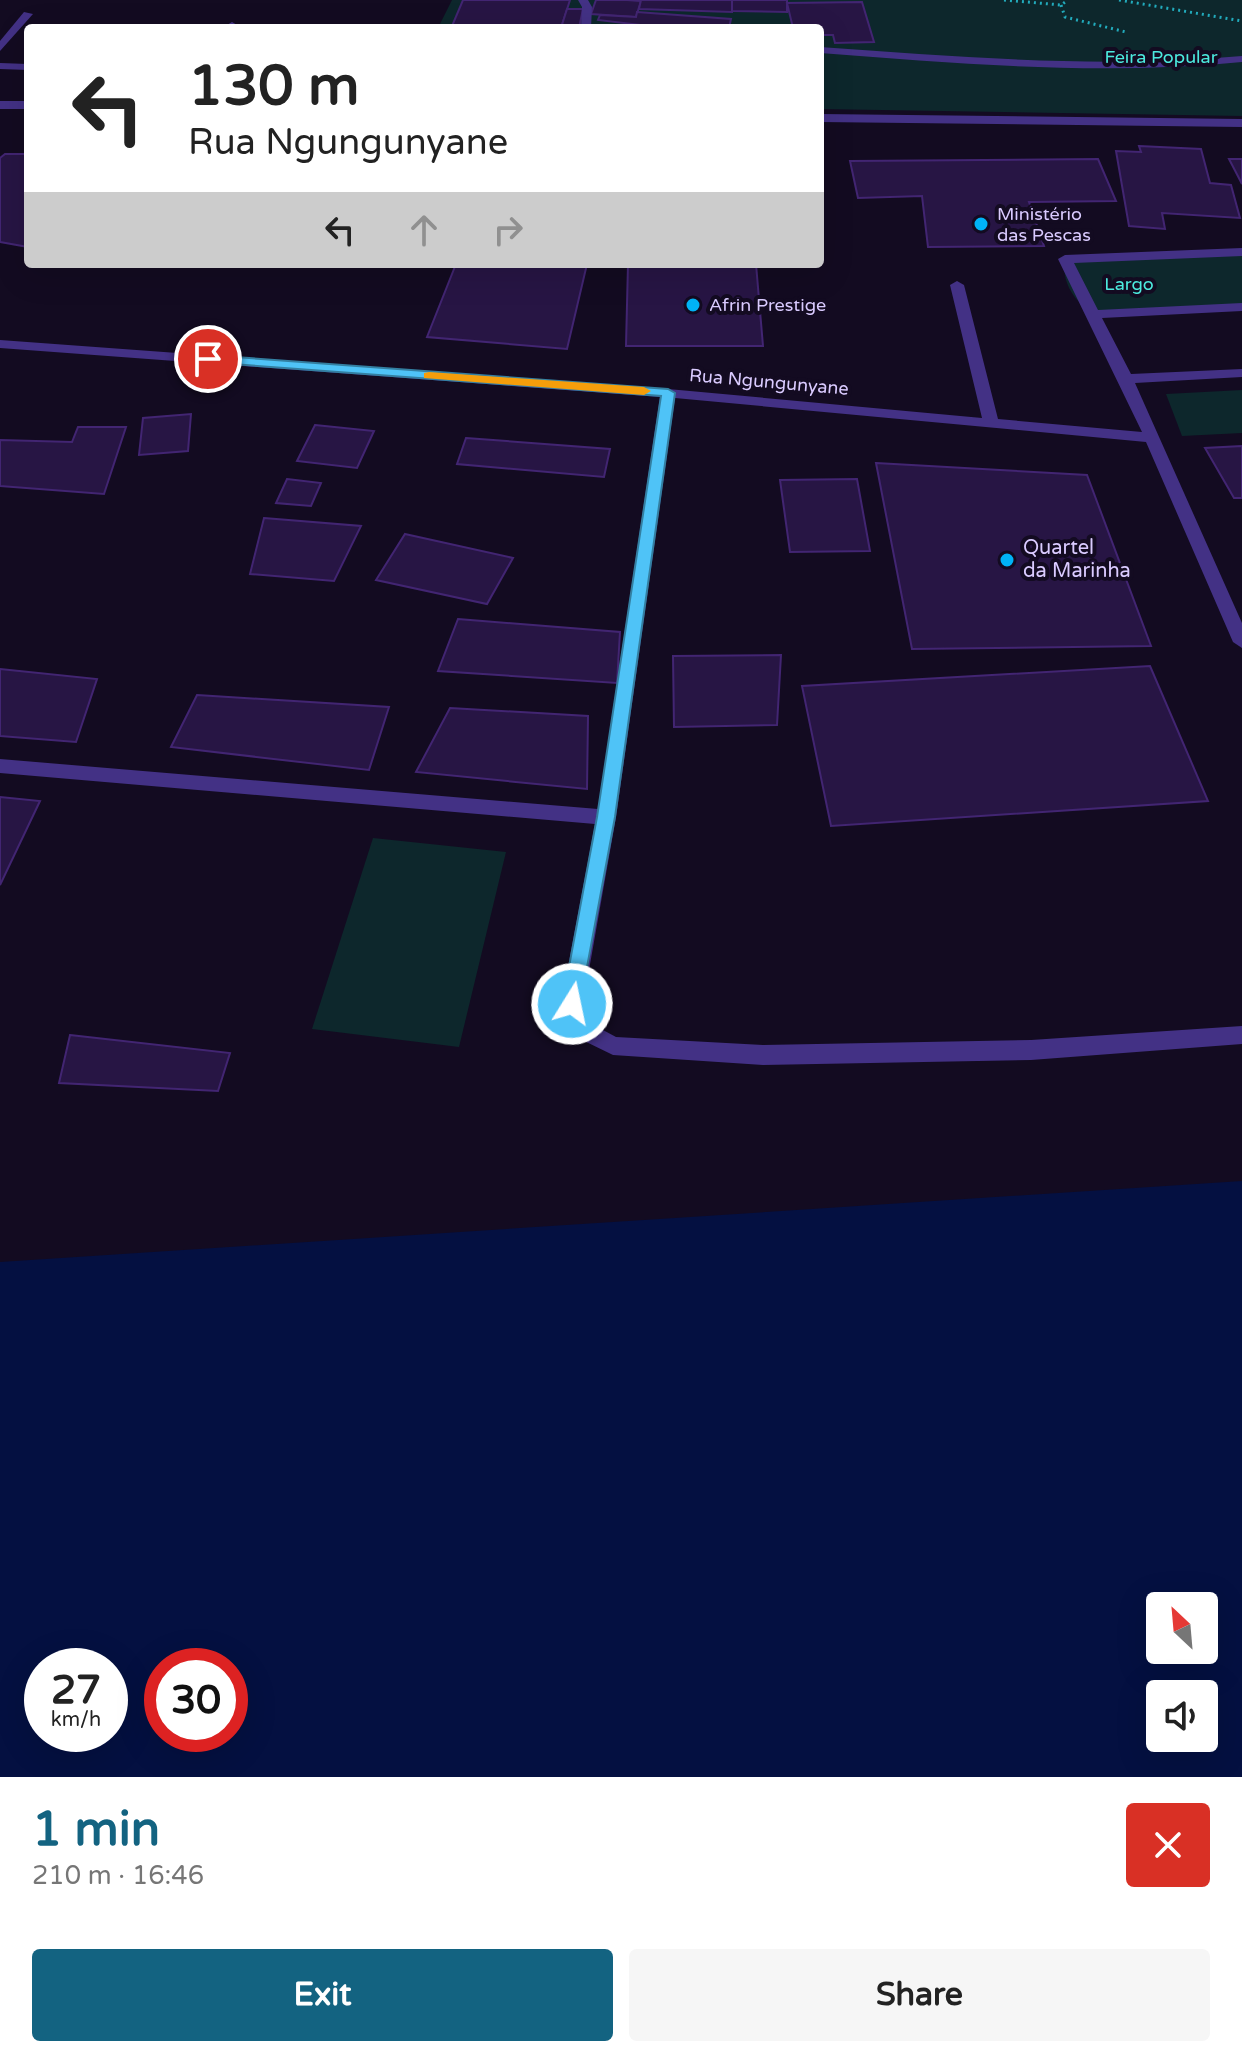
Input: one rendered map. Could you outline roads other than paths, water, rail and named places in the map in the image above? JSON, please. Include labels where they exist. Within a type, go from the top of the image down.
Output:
[{"type":"street","points":[[583,0],[587,7],[586,24]]},
{"type":"street","points":[[0,48],[28,14]]},
{"type":"street","points":[[10,35],[24,36]]},
{"type":"street","points":[[824,50],[1105,66],[1166,67],[1242,59]]},
{"type":"street","points":[[0,66],[24,67]]},
{"type":"street","points":[[0,105],[24,105]]},
{"type":"street","points":[[824,118],[1242,123]]},
{"type":"street","points":[[1242,252],[1065,259],[1126,379],[1242,642]]},
{"type":"street","points":[[957,285],[991,423]]},
{"type":"street","points":[[1094,314],[1242,307]]},
{"type":"street","name":"Rua Ngungunyane","points":[[0,344],[668,393],[1152,438]]},
{"type":"street","points":[[1126,379],[1242,373]]},
{"type":"street","points":[[668,393],[606,817],[572,1004],[582,1029],[613,1046],[793,1055],[1031,1050],[1242,1035]]},
{"type":"street","points":[[0,766],[606,817]]},
{"type":"place","name":"Ministério das Pescas","points":[[981,224]]},
{"type":"place","name":"Afrin Prestige","points":[[693,305]]},
{"type":"place","name":"Quartel da Marinha","points":[[1007,560]]},
{"type":"park label","name":"Feira Popular","points":[[1161,57]]},
{"type":"park label","name":"Largo","points":[[1129,284]]}]
